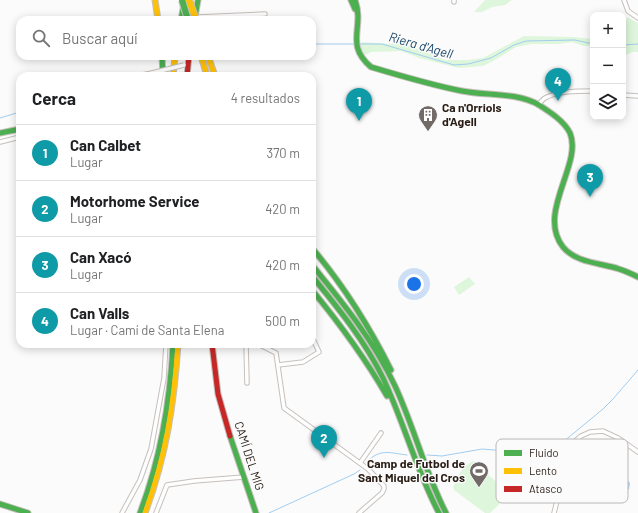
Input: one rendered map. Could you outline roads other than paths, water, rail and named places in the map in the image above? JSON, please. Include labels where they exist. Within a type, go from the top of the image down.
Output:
[{"type":"main road","points":[[155,0],[157,16]]},
{"type":"main road","points":[[181,16],[183,0]]},
{"type":"main road","points":[[183,0],[187,16]]},
{"type":"main road","points":[[189,0],[195,16]]},
{"type":"main road","points":[[196,16],[199,0]]},
{"type":"main road","points":[[354,0],[358,20]]},
{"type":"main road","points":[[354,0],[358,20],[357,49],[362,60],[371,67],[474,94],[520,98],[538,105],[563,122],[570,133],[572,140],[555,218],[556,234],[559,241],[569,252],[581,259],[616,267],[638,277]]},
{"type":"main road","points":[[162,60],[163,72]]},
{"type":"main road","points":[[173,72],[175,60]]},
{"type":"main road","points":[[188,72],[186,65],[189,60]]},
{"type":"main road","points":[[189,72],[191,60]]},
{"type":"main road","points":[[202,60],[207,72]]},
{"type":"main road","points":[[209,60],[214,72]]},
{"type":"main road","points":[[0,129],[16,126]]},
{"type":"main road","points":[[0,133],[16,130]]},
{"type":"main road","points":[[316,253],[345,290],[363,317],[379,344],[392,372],[395,380],[394,384]]},
{"type":"main road","points":[[316,270],[362,328],[383,362],[394,384],[427,472],[446,513]]},
{"type":"main road","points":[[316,281],[342,312],[368,349],[383,377],[420,472],[438,513]]},
{"type":"main road","points":[[316,295],[357,346],[390,402],[395,406]]},
{"type":"main road","points":[[140,513],[154,475],[164,437],[169,402],[173,348]]},
{"type":"main road","points":[[145,513],[159,475],[168,438],[174,402],[178,348]]},
{"type":"main road","name":"CAMÍ DEL MIG","points":[[213,348],[218,394],[230,437],[256,513]]},
{"type":"main road","name":"CAMÍ DEL MIG","points":[[214,348],[222,406]]},
{"type":"main road","points":[[0,504],[28,513]]},
{"type":"street","points":[[624,0],[628,11],[638,18]]},
{"type":"street","points":[[237,16],[265,14]]},
{"type":"street","points":[[152,72],[186,65]]},
{"type":"street","points":[[538,105],[544,98],[556,94],[590,91]]},
{"type":"street","points":[[626,94],[638,96]]},
{"type":"street","points":[[0,142],[16,138]]},
{"type":"street","points":[[278,365],[303,362],[320,352],[316,344]]},
{"type":"street","points":[[122,513],[140,480],[151,449],[164,378],[166,348]]},
{"type":"street","points":[[246,348],[248,383]]},
{"type":"street","points":[[267,348],[276,352],[284,408],[360,463],[384,486],[382,493],[359,513]]},
{"type":"street","points":[[577,439],[580,436],[590,432],[602,431],[619,439]]},
{"type":"street","points":[[360,463],[382,433]]},
{"type":"street","points":[[628,445],[638,452]]},
{"type":"street","points":[[156,513],[168,485],[194,481],[244,477]]},
{"type":"street","points":[[554,513],[556,503]]},
{"type":"water","points":[[628,481],[630,483],[628,490]]},
{"type":"waterway","name":"Riera d'Agell","points":[[359,44],[382,44],[454,65],[468,64],[491,58],[514,45],[526,41],[575,40],[590,43]]},
{"type":"waterway","name":"Riera d'Agell","points":[[316,44],[353,44]]},
{"type":"waterway","name":"Riera d'Agell","points":[[626,45],[638,44]]},
{"type":"waterway","name":"Riera d'Agell","points":[[0,118],[16,113]]},
{"type":"waterway","points":[[567,439],[603,409],[638,370]]},
{"type":"waterway","points":[[427,455],[442,456],[482,449],[496,450]]},
{"type":"waterway","points":[[367,462],[376,455],[386,452],[407,455]]},
{"type":"waterway","points":[[269,513],[360,470]]},
{"type":"place","name":"Can Valls","points":[[558,101]]},
{"type":"place","name":"Can Calbet","points":[[359,121]]},
{"type":"place","name":"Ca n'Orriols d'Agell","points":[[428,132]]},
{"type":"place","name":"Can Xacó","points":[[590,197]]},
{"type":"place","name":"Motorhome Service","points":[[324,458]]},
{"type":"place","name":"Camp de Futbol de Sant Miquel del Cros","points":[[479,488]]}]
